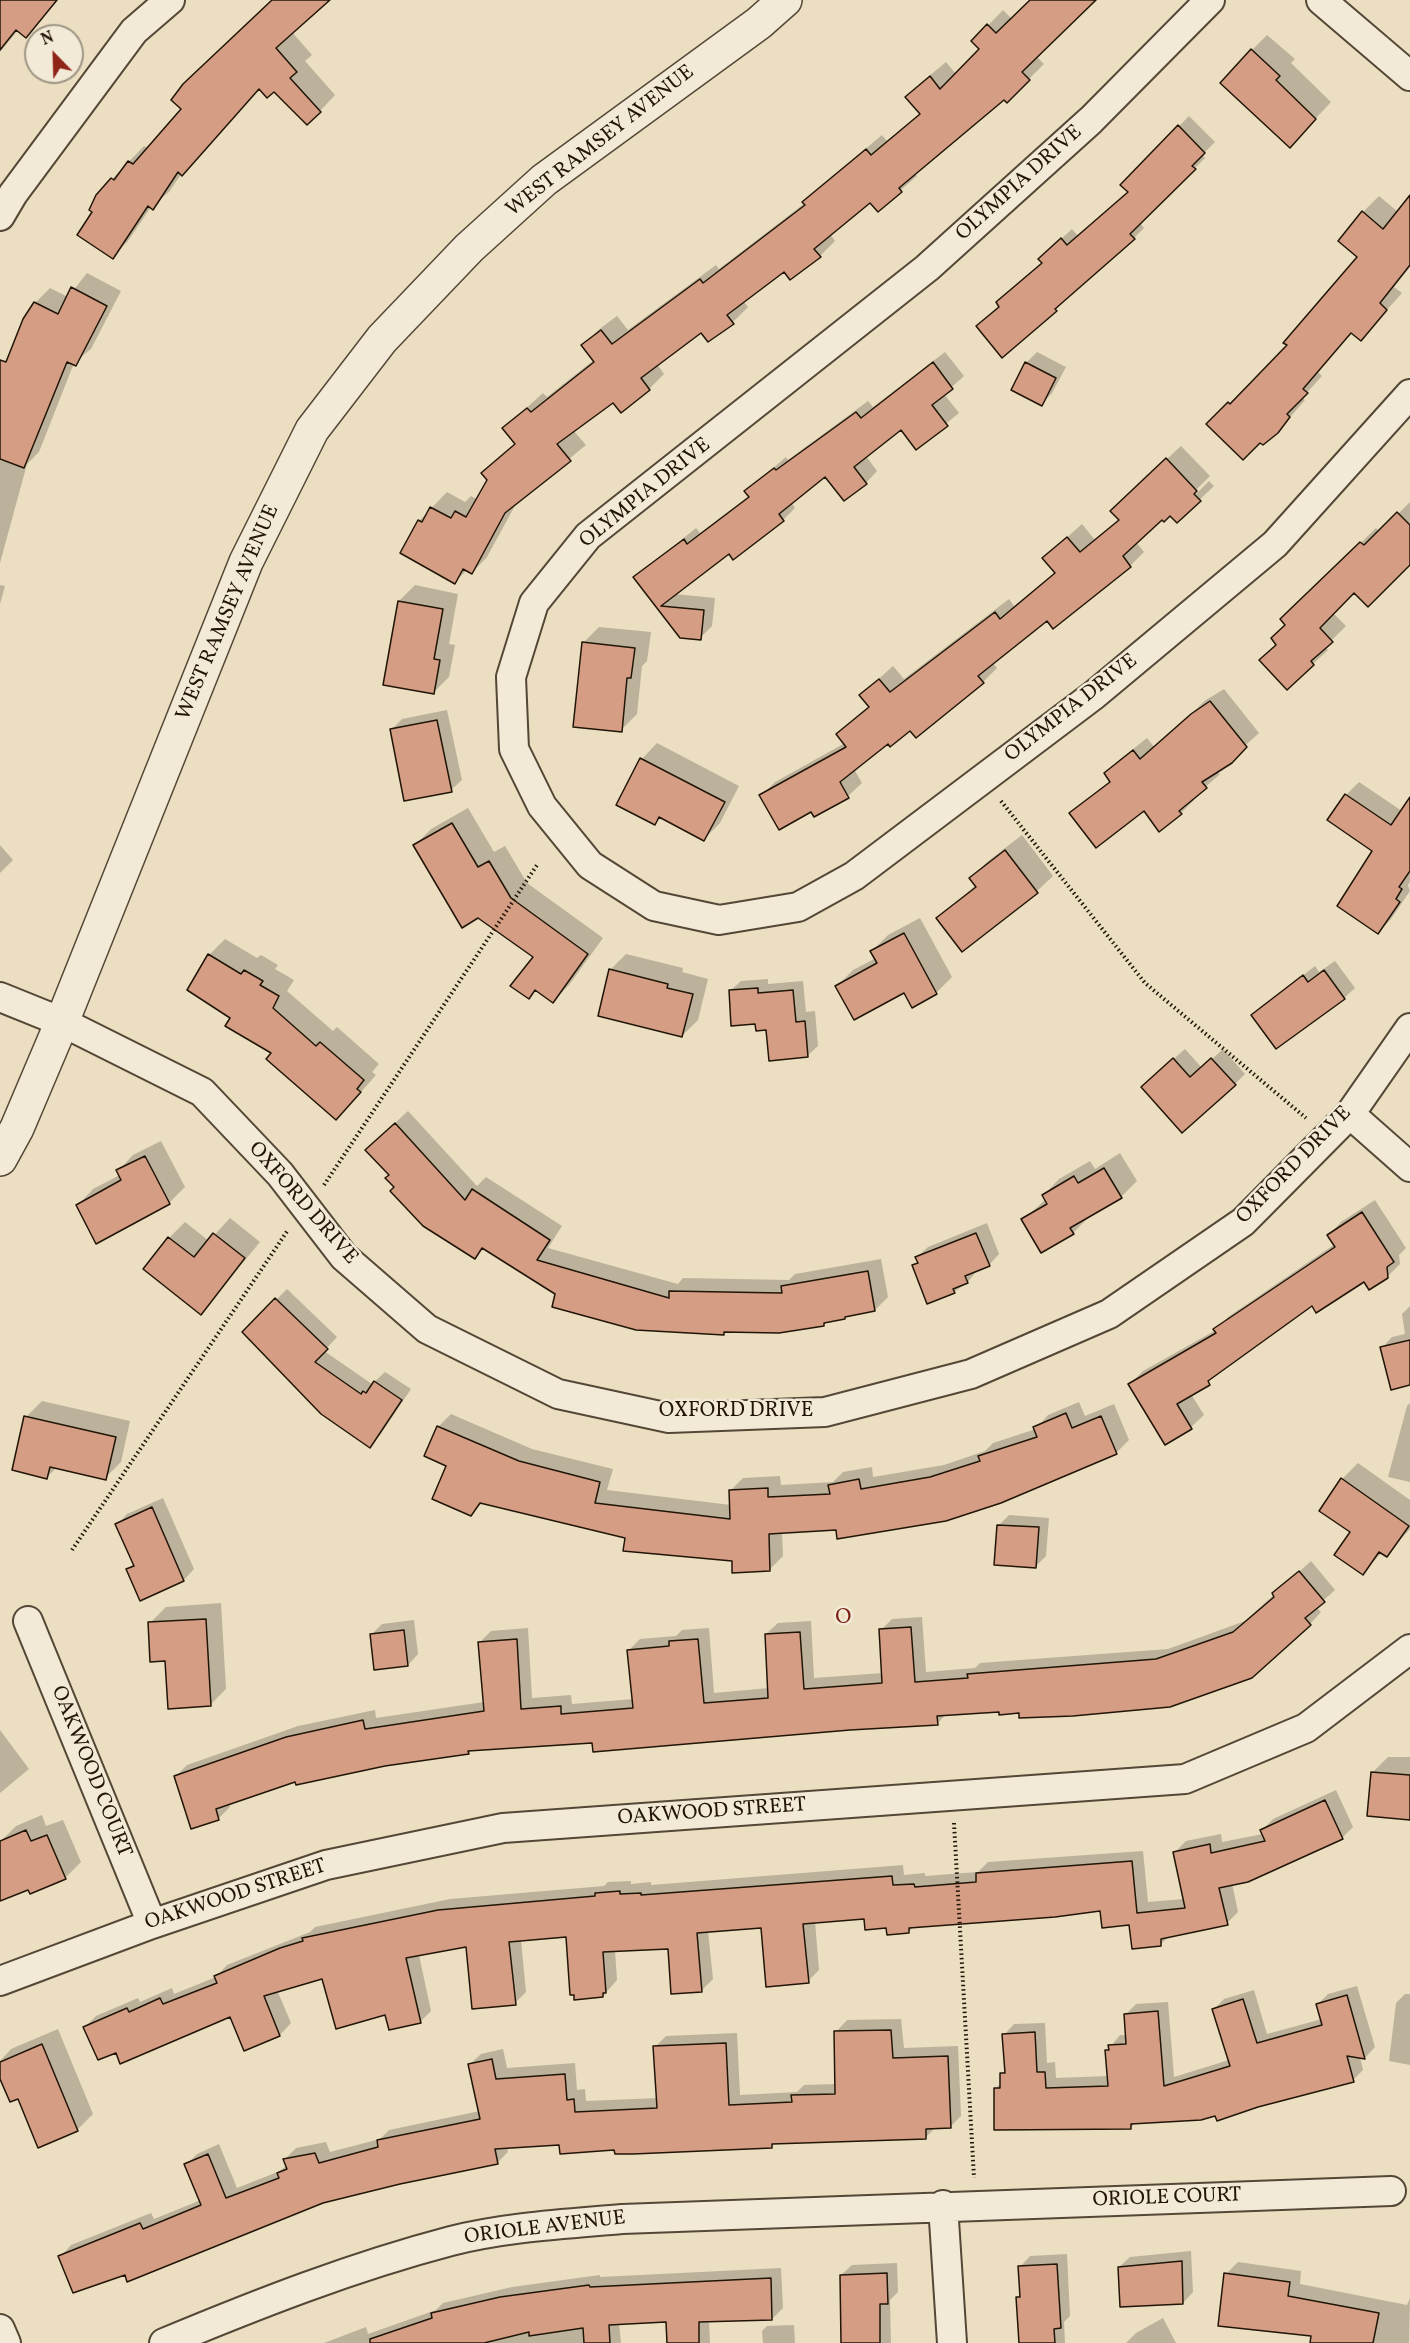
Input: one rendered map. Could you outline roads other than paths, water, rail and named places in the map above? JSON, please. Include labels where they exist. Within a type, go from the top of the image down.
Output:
[{"type":"street","points":[[0,216],[13,194],[134,31],[170,0]]},
{"type":"street","name":"WEST RAMSEY AVENUE","points":[[0,1159],[17,1128],[62,1022],[246,562],[312,430],[382,339],[469,248],[544,180],[759,23],[784,0]]},
{"type":"street","name":"OLYMPIA DRIVE","points":[[1210,0],[1091,120],[927,268],[588,536],[534,603],[511,677],[514,749],[542,806],[590,865],[654,906],[719,920],[798,907],[854,876],[1094,695],[1275,544],[1410,394]]},
{"type":"street","points":[[1321,0],[1410,75]]},
{"type":"street","name":"OXFORD DRIVE","points":[[0,997],[62,1022],[202,1092],[280,1174],[344,1257],[427,1329],[558,1394],[669,1418],[825,1412],[971,1374],[1109,1314],[1243,1222],[1350,1114],[1410,1028]]},
{"type":"street","points":[[1350,1114],[1410,1167]]},
{"type":"street","name":"OAKWOOD COURT","points":[[28,1621],[152,1924]]},
{"type":"street","name":"OAKWOOD STREET","points":[[0,1981],[152,1924],[326,1865],[503,1828],[1185,1779],[1306,1728],[1410,1650]]},
{"type":"street","name":"ORIOLE COURT","points":[[943,2205],[1391,2191]]},
{"type":"street","points":[[943,2205],[952,2343]]},
{"type":"street","name":"ORIOLE AVENUE","points":[[164,2343],[286,2293],[377,2263],[453,2241],[523,2228],[622,2219],[943,2205]]},
{"type":"street","points":[[0,2329],[6,2343]]},
{"type":"district","name":"O","points":[[844,1619]]}]
